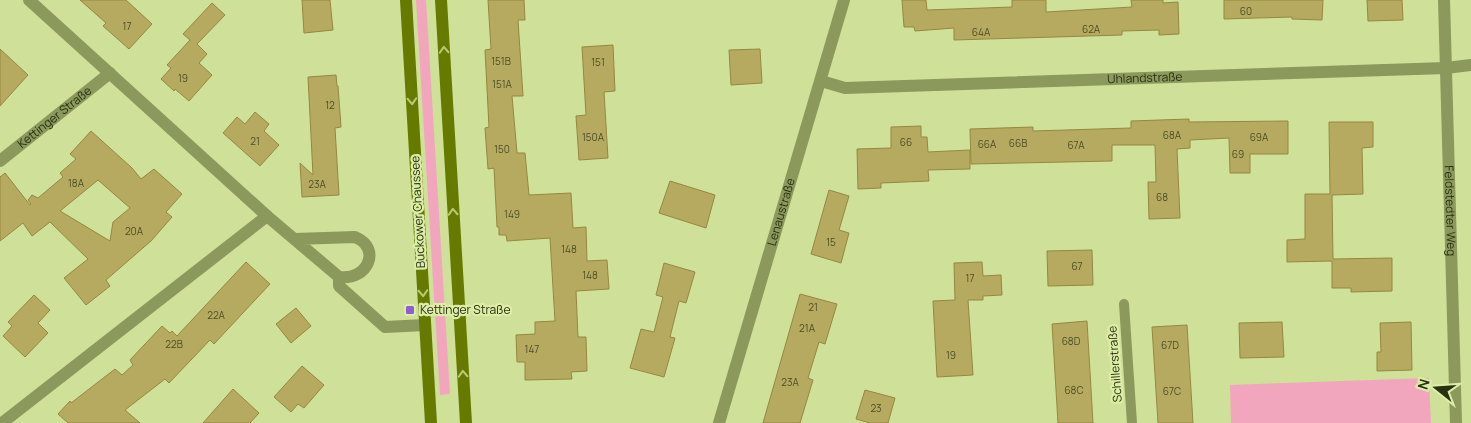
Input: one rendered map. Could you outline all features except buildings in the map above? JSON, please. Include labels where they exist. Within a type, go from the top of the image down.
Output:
[{"type":"main road","name":"Buckower Chaussee","points":[[406,0],[432,423]]},
{"type":"main road","points":[[441,0],[466,423]]},
{"type":"street","points":[[29,0],[268,216],[339,277],[349,278],[358,275],[365,269],[369,259],[368,248],[363,240],[355,237],[295,239]]},
{"type":"street","name":"Lenaustraße","points":[[719,423],[844,0]]},
{"type":"street","name":"Feldstedter Weg","points":[[1444,0],[1456,423]]},
{"type":"street","name":"Uhlandstraße","points":[[821,81],[845,88],[1446,68],[1471,65]]},
{"type":"street","name":"Kettinger Straße","points":[[0,160],[110,73]]},
{"type":"street","points":[[2,423],[268,216]]},
{"type":"street","points":[[339,277],[339,286],[385,327],[425,325]]},
{"type":"lane","name":"Schillerstraße","points":[[1124,304],[1132,423]]},
{"type":"shaded area","points":[[416,0],[426,0],[450,394],[440,395]]},
{"type":"shaded area","points":[[1429,378],[1431,423],[1231,423],[1230,385]]},
{"type":"place","name":"Kettinger Straße","points":[[410,310]]}]
